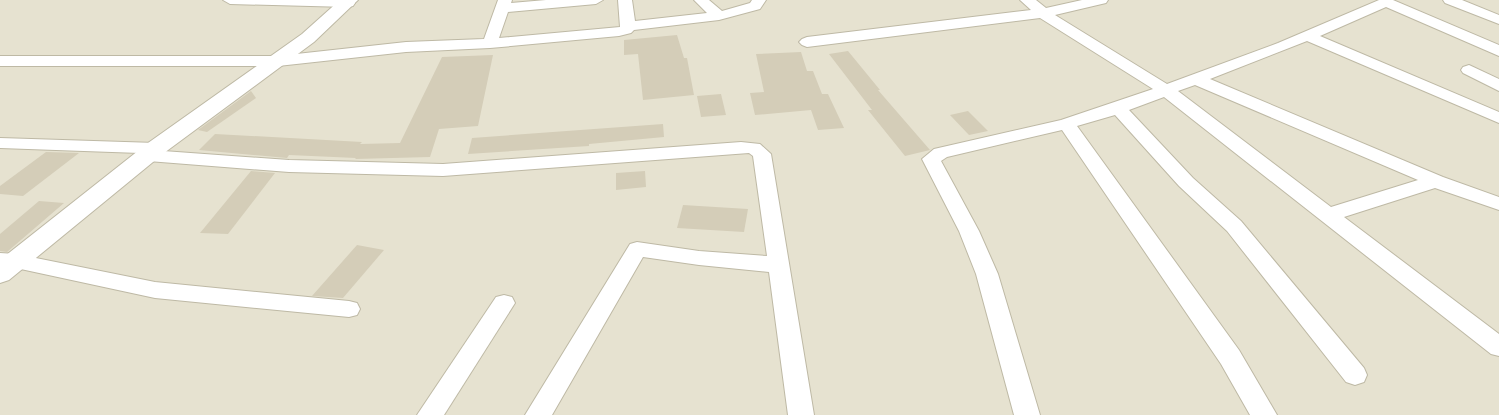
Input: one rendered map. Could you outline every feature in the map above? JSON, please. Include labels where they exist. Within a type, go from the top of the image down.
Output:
[{"type":"street","points":[[230,0],[349,1]]},
{"type":"street","points":[[490,43],[504,4],[596,0]]},
{"type":"street","points":[[0,61],[278,61],[406,47],[490,43],[619,32],[626,30],[628,26],[625,0]]},
{"type":"street","points":[[701,0],[719,16]]},
{"type":"street","points":[[628,26],[719,16],[755,6],[759,0]]},
{"type":"street","points":[[1027,0],[1043,13],[1166,90],[1499,347]]},
{"type":"street","points":[[806,42],[1043,13],[1101,0]]},
{"type":"street","points":[[1450,0],[1499,20]]},
{"type":"street","points":[[5,265],[152,151],[308,38],[349,1]]},
{"type":"street","points":[[1028,415],[984,268],[969,231],[931,159],[941,152],[1066,124],[1118,108],[1307,36],[1384,1],[1499,51]]},
{"type":"street","points":[[1307,36],[1499,118]]},
{"type":"street","points":[[1469,70],[1499,86]]},
{"type":"street","points":[[1196,79],[1436,181],[1499,204]]},
{"type":"street","points":[[1118,108],[1186,182],[1234,226],[1355,375]]},
{"type":"street","points":[[1066,124],[1230,357],[1264,415]]},
{"type":"street","points":[[0,143],[152,151],[289,166],[443,170],[740,146],[754,148],[762,154],[801,415]]},
{"type":"street","points":[[1328,215],[1436,181]]},
{"type":"street","points":[[538,415],[637,249],[699,258],[780,265]]},
{"type":"street","points":[[5,265],[155,290],[349,309]]},
{"type":"street","points":[[430,415],[504,303]]},
{"type":"shaded area","points":[[0,0],[1499,0],[1499,415],[0,415]]},
{"type":"building","points":[[677,35],[684,58],[687,58],[694,95],[643,100],[638,54],[624,55],[624,40]]},
{"type":"building","points":[[848,51],[880,90],[878,90],[930,150],[905,156],[868,110],[872,110],[829,54]]},
{"type":"building","points":[[801,52],[807,71],[813,71],[822,94],[828,94],[844,128],[818,130],[811,110],[755,115],[750,93],[764,92],[756,54]]},
{"type":"building","points":[[493,55],[478,126],[439,129],[430,157],[355,159],[289,155],[287,158],[199,150],[215,134],[362,142],[360,144],[400,143],[442,57]]},
{"type":"building","points":[[251,91],[256,98],[207,132],[198,130]]},
{"type":"building","points":[[721,94],[726,115],[701,117],[697,96]]},
{"type":"building","points":[[968,111],[988,131],[969,135],[950,115]]},
{"type":"building","points":[[663,124],[664,137],[589,144],[589,146],[468,154],[472,138]]},
{"type":"building","points":[[46,152],[79,153],[23,196],[0,194],[0,186]]},
{"type":"building","points":[[251,171],[275,173],[228,234],[200,233]]},
{"type":"building","points":[[645,171],[646,187],[616,190],[616,173]]},
{"type":"building","points":[[39,201],[64,203],[7,252],[0,251],[0,234]]},
{"type":"building","points":[[683,205],[748,209],[744,232],[677,228]]},
{"type":"building","points":[[357,245],[384,250],[343,298],[312,296]]}]
